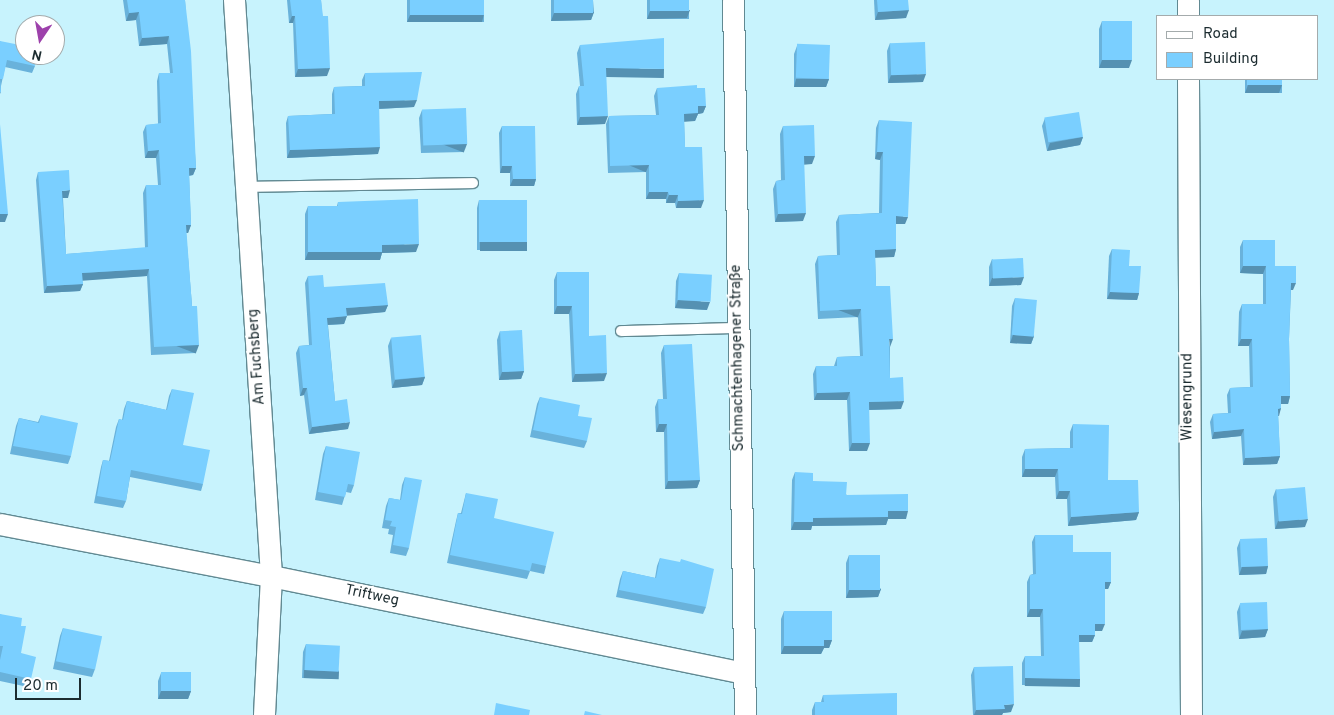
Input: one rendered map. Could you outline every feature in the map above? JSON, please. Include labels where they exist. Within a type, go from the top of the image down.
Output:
[{"type":"street","name":"Am Fuchsberg","points":[[234,0],[271,576],[264,715]]},
{"type":"street","name":"Schmachtenhagener Straße","points":[[734,0],[742,673],[745,715]]},
{"type":"street","points":[[1188,0],[1188,15]]},
{"type":"street","name":"Wiesengrund","points":[[1188,80],[1191,715]]},
{"type":"street","name":"Triftweg","points":[[0,524],[271,576],[742,673]]},
{"type":"lane","points":[[246,187],[473,184]]},
{"type":"lane","points":[[621,331],[738,328]]},
{"type":"building","points":[[127,0],[185,0],[191,51],[196,168],[189,168],[191,225],[186,225],[192,306],[197,306],[199,345],[154,347],[149,269],[82,273],[83,284],[47,286],[38,172],[69,170],[70,190],[62,191],[66,254],[148,247],[146,185],[161,185],[159,150],[148,151],[146,125],[161,123],[159,73],[173,73],[169,36],[142,38],[139,12],[129,13]]},
{"type":"building","points":[[290,0],[321,0],[323,16],[328,16],[330,68],[298,69],[295,16],[292,16]]},
{"type":"building","points":[[410,0],[484,0],[484,15],[410,15]]},
{"type":"building","points":[[554,0],[593,0],[593,13],[554,13]]},
{"type":"building","points":[[650,0],[689,0],[689,11],[650,11]]},
{"type":"building","points":[[877,0],[908,0],[909,10],[878,12]]},
{"type":"building","points":[[1102,21],[1132,21],[1132,60],[1102,60]]},
{"type":"building","points":[[664,38],[664,69],[606,68],[608,116],[580,117],[579,86],[584,86],[580,45]]},
{"type":"building","points":[[0,41],[15,44],[15,62],[7,60],[3,79],[0,79]]},
{"type":"building","points":[[925,42],[926,74],[891,75],[890,43]]},
{"type":"building","points":[[797,44],[830,45],[829,79],[796,78]]},
{"type":"building","points":[[422,72],[417,100],[379,101],[380,147],[290,150],[288,116],[335,114],[334,87],[365,86],[365,73]]},
{"type":"building","points":[[1247,80],[1282,80],[1282,85],[1247,85]]},
{"type":"building","points":[[697,85],[697,88],[705,88],[706,106],[698,106],[698,113],[684,114],[685,147],[702,147],[704,200],[678,201],[678,195],[669,195],[668,192],[649,192],[649,165],[610,166],[609,116],[659,115],[657,88]]},
{"type":"building","points":[[466,108],[467,144],[423,146],[422,110]]},
{"type":"building","points":[[1079,112],[1083,137],[1048,142],[1044,117]]},
{"type":"building","points":[[879,120],[912,122],[908,217],[896,216],[896,249],[875,250],[876,286],[890,286],[893,339],[889,339],[890,378],[903,377],[904,401],[869,402],[870,443],[852,443],[850,392],[817,393],[816,366],[837,366],[837,357],[863,356],[861,309],[820,311],[818,256],[840,255],[839,215],[882,213],[883,152],[877,152]]},
{"type":"building","points":[[0,124],[8,214],[0,214]]},
{"type":"building","points":[[814,125],[815,156],[804,156],[806,213],[778,214],[776,181],[785,180],[783,126]]},
{"type":"building","points":[[502,126],[535,126],[536,179],[513,179],[512,166],[502,166]]},
{"type":"building","points":[[418,199],[419,244],[382,245],[382,252],[308,252],[308,206],[338,206],[338,202]]},
{"type":"building","points":[[479,200],[527,200],[527,242],[479,242]]},
{"type":"building","points":[[1243,240],[1275,240],[1275,266],[1296,266],[1296,283],[1291,283],[1289,339],[1290,396],[1281,396],[1281,408],[1278,409],[1280,456],[1245,458],[1244,429],[1214,432],[1213,414],[1231,413],[1230,388],[1253,387],[1252,339],[1241,339],[1242,304],[1266,304],[1266,266],[1243,266]]},
{"type":"building","points":[[1112,249],[1130,250],[1129,266],[1141,266],[1139,293],[1110,292]]},
{"type":"building","points":[[1023,258],[1024,277],[993,279],[992,260]]},
{"type":"building","points":[[557,272],[589,272],[589,336],[606,335],[607,373],[575,374],[572,306],[557,306]]},
{"type":"building","points":[[679,273],[712,275],[711,302],[678,300]]},
{"type":"building","points":[[323,275],[324,287],[385,283],[388,305],[346,308],[347,316],[327,318],[335,401],[347,399],[350,422],[312,427],[307,388],[303,388],[299,346],[312,345],[308,276]]},
{"type":"building","points":[[1015,298],[1037,300],[1034,337],[1012,335]]},
{"type":"building","points":[[522,330],[524,371],[502,372],[500,331]]},
{"type":"building","points":[[421,335],[425,377],[395,379],[391,338]]},
{"type":"building","points":[[692,344],[700,480],[668,481],[667,424],[659,424],[658,399],[667,399],[664,345]]},
{"type":"building","points":[[172,389],[194,393],[183,445],[210,450],[203,484],[131,470],[126,501],[97,496],[103,460],[110,461],[119,419],[123,420],[127,401],[167,410]]},
{"type":"building","points":[[540,397],[580,405],[578,416],[592,418],[587,441],[533,430]]},
{"type":"building","points":[[41,415],[78,423],[71,456],[13,446],[19,418],[39,423]]},
{"type":"building","points":[[1073,424],[1109,425],[1108,480],[1138,480],[1139,512],[1071,517],[1070,491],[1059,491],[1058,469],[1025,469],[1025,449],[1073,448]]},
{"type":"building","points":[[326,446],[360,452],[354,485],[348,484],[345,497],[318,492]]},
{"type":"building","points":[[795,472],[813,473],[813,481],[847,482],[846,495],[908,494],[908,511],[888,511],[888,517],[813,518],[813,522],[794,522]]},
{"type":"building","points":[[405,477],[422,480],[409,548],[393,545],[396,527],[390,526],[392,521],[385,520],[389,498],[401,500]]},
{"type":"building","points":[[1305,487],[1308,519],[1279,521],[1276,490]]},
{"type":"building","points":[[466,493],[498,499],[494,518],[554,532],[546,566],[532,563],[530,571],[450,555],[458,513],[462,514]]},
{"type":"building","points":[[1035,535],[1073,535],[1073,552],[1111,552],[1111,582],[1105,582],[1105,624],[1095,624],[1095,635],[1079,635],[1080,679],[1025,678],[1025,656],[1044,656],[1043,609],[1030,609],[1030,575],[1036,574]]},
{"type":"building","points":[[1267,538],[1268,566],[1241,567],[1240,539]]},
{"type":"building","points":[[849,555],[880,555],[880,590],[849,590]]},
{"type":"building","points":[[660,558],[680,562],[681,559],[714,569],[706,607],[619,590],[623,571],[656,578]]},
{"type":"building","points":[[1267,602],[1268,629],[1241,630],[1240,603]]},
{"type":"building","points":[[784,611],[832,611],[832,640],[824,640],[824,646],[784,646]]},
{"type":"building","points":[[0,614],[22,618],[21,626],[26,626],[21,653],[36,657],[31,679],[0,672],[3,646],[0,646]]},
{"type":"building","points":[[63,628],[102,636],[95,670],[56,661]]},
{"type":"building","points":[[306,644],[340,646],[339,672],[305,670]]},
{"type":"building","points":[[1013,666],[1014,704],[1004,705],[1005,709],[976,710],[974,667]]},
{"type":"building","points":[[161,672],[191,672],[191,691],[161,691]]},
{"type":"building","points":[[897,693],[897,715],[815,715],[815,702],[824,702],[823,695]]},
{"type":"building","points":[[496,703],[530,710],[529,715],[494,715]]},
{"type":"building","points":[[585,711],[602,715],[584,715]]}]
